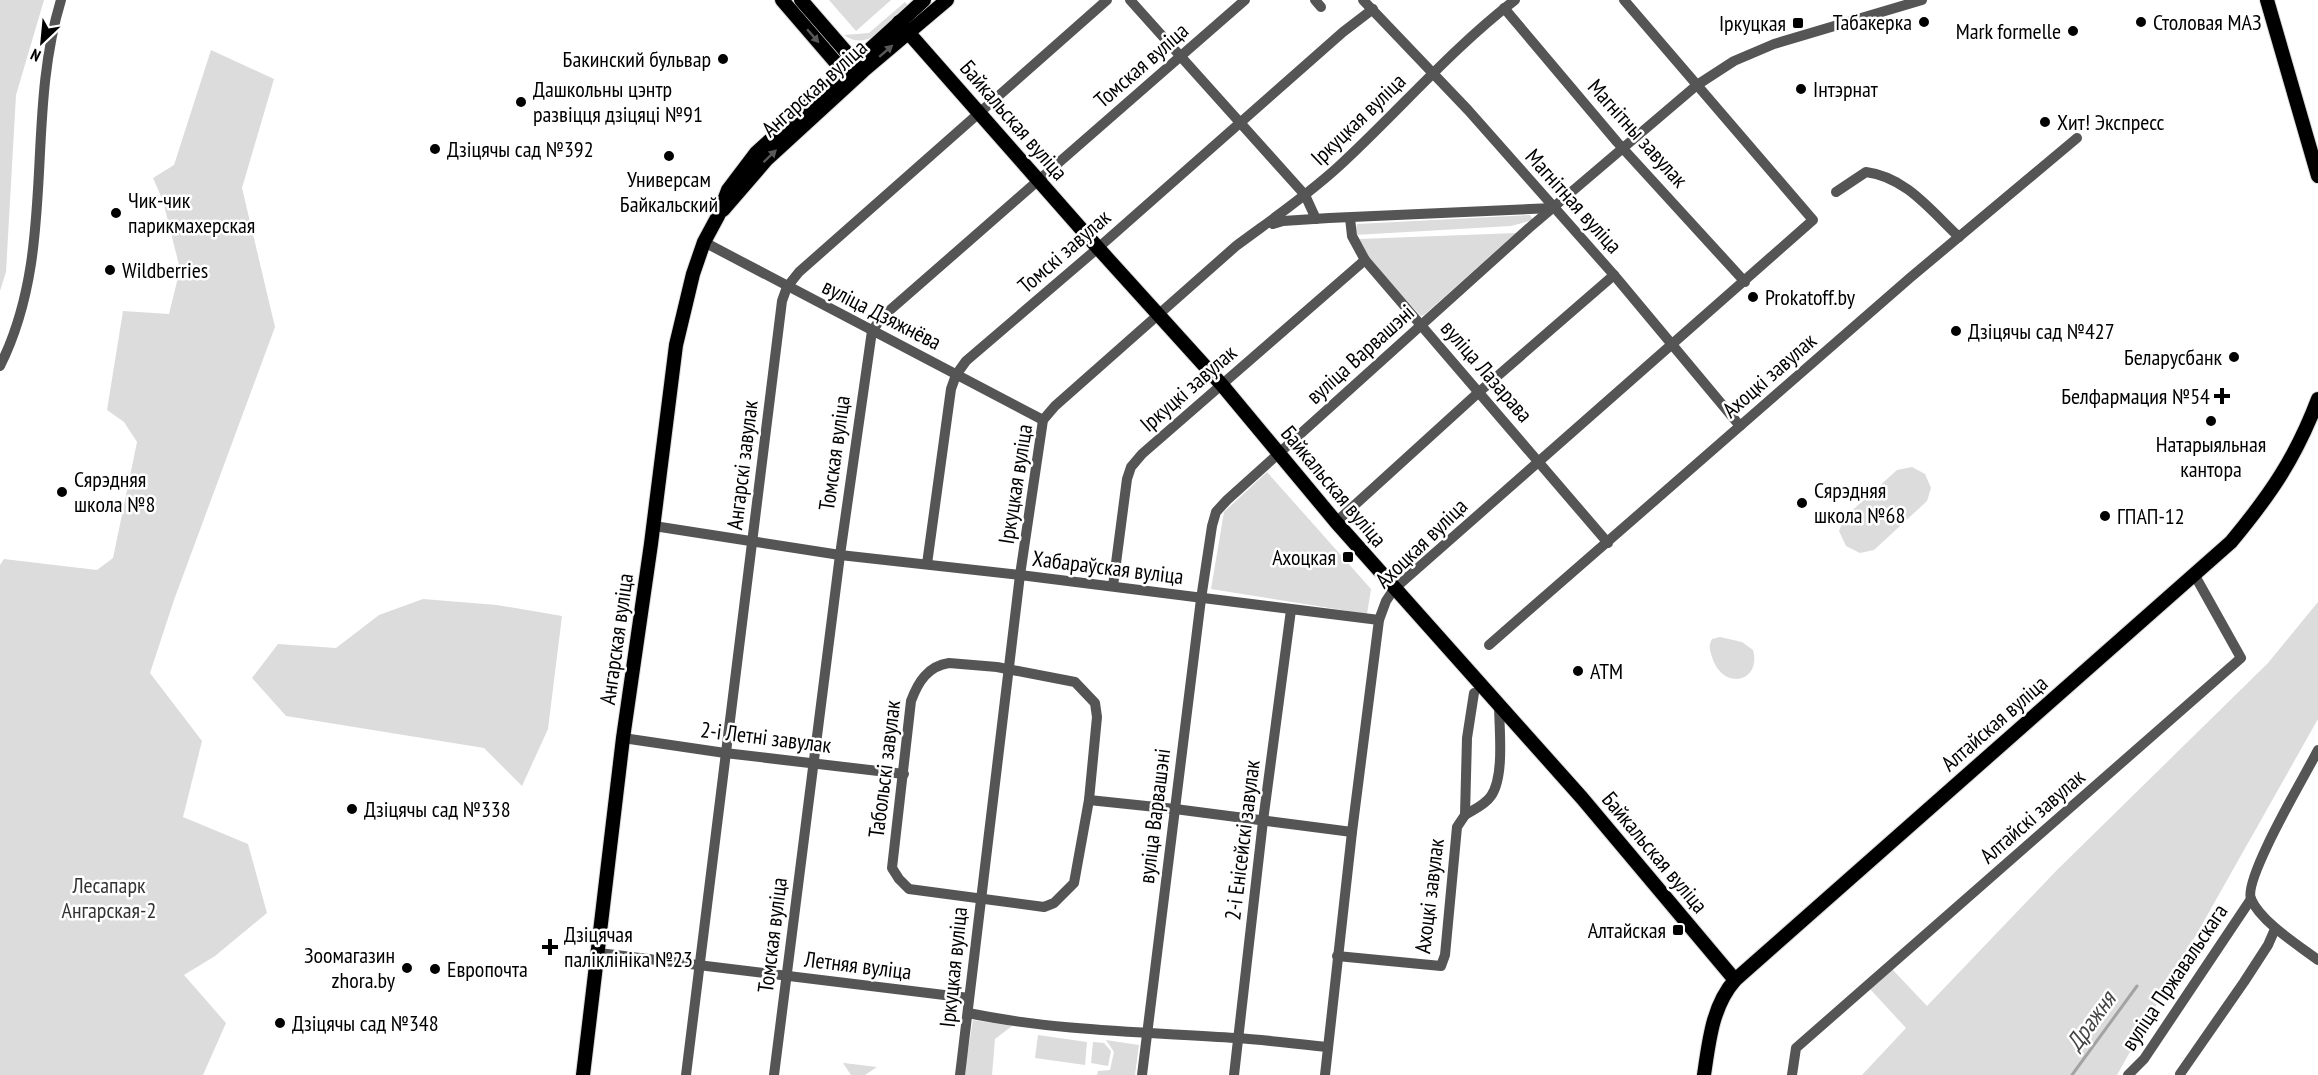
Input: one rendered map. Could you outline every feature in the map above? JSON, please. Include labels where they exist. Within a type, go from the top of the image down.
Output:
[{"type":"main road","points":[[782,0],[851,70]]},
{"type":"main road","points":[[801,0],[851,70]]},
{"type":"main road","name":"Ангарская вуліца","points":[[904,27],[924,0]]},
{"type":"main road","name":"Ангарская вуліца","points":[[583,1075],[623,738],[654,526],[676,345],[683,308],[704,242],[718,216],[728,190],[756,153],[904,27],[947,0]]},
{"type":"main road","points":[[2267,0],[2318,176]]},
{"type":"main road","name":"Байкальская вуліца","points":[[904,27],[1222,385],[1336,522],[1582,798],[1735,980]]},
{"type":"main road","name":"Алтайская вуліца","points":[[1704,1075],[1708,1045],[1718,1007],[1727,988],[2231,542],[2264,502],[2302,438],[2318,399]]},
{"type":"street","points":[[0,366],[16,327],[33,263],[47,58],[61,0]]},
{"type":"street","name":"Ангарскі завулак","points":[[686,1075],[751,542],[782,301],[787,287],[799,272],[1107,0]]},
{"type":"street","points":[[1130,0],[1305,195],[1316,219]]},
{"type":"street","name":"Томская вуліца","points":[[774,1075],[840,555],[872,331],[882,317],[1245,0]]},
{"type":"street","name":"Магнітная вуліца","points":[[1364,0],[1468,110],[1614,275],[1740,426]]},
{"type":"street","name":"Іркуцкая вуліца","points":[[960,1075],[1020,575],[1044,420],[1058,404],[1236,246],[1267,225],[1338,167],[1433,74],[1515,0]]},
{"type":"street","points":[[1624,0],[1697,85]]},
{"type":"street","name":"вуліца Варвашэні","points":[[1142,1075],[1201,599],[1216,512],[1421,324],[1697,85],[1725,66],[1756,51],[1922,0]]},
{"type":"street","name":"Магнітны завулак","points":[[1504,8],[1624,149],[1745,282]]},
{"type":"street","name":"Томскі завулак","points":[[927,564],[951,389],[956,375],[966,361],[1343,32],[1373,9]]},
{"type":"street","name":"Ахоцкая вуліца","points":[[1325,1075],[1352,832],[1380,620],[1386,601],[1394,589],[1813,220],[1697,85]]},
{"type":"street","name":"Ахоцкі завулак","points":[[1489,645],[1959,237],[2077,138]]},
{"type":"street","points":[[1836,192],[1866,172],[1877,174],[1904,185],[1959,237]]},
{"type":"street","points":[[1267,225],[1283,221],[1316,219],[1553,208]]},
{"type":"street","name":"вуліца Лазарава","points":[[1350,218],[1352,236],[1365,260],[1608,543]]},
{"type":"street","name":"вуліца Дзяжнёва","points":[[704,242],[1044,420]]},
{"type":"street","name":"Іркуцкі завулак","points":[[1113,586],[1127,479],[1131,467],[1142,454],[1365,260]]},
{"type":"street","points":[[1336,522],[1479,392],[1614,275]]},
{"type":"street","name":"Хабараўская вуліца","points":[[654,526],[840,555],[1113,586],[1380,620]]},
{"type":"street","name":"Алтайскі завулак","points":[[1792,1075],[1796,1048],[2241,658],[2194,574]]},
{"type":"street","name":"2-і Енісейскі завулак","points":[[1234,1075],[1263,820],[1291,610]]},
{"type":"street","name":"Табольскі завулак","points":[[939,664],[1010,669],[1075,682],[1095,703],[1097,717],[1089,800],[1074,883],[1054,903],[1044,907],[909,889],[892,868],[911,701],[916,687],[925,674],[939,664]]},
{"type":"street","name":"Ахоцкі завулак","points":[[1337,956],[1441,966],[1445,956],[1457,827],[1465,815],[1467,738],[1474,693]]},
{"type":"street","points":[[1465,815],[1490,798],[1495,789],[1499,762],[1499,704]]},
{"type":"street","name":"2-і Летні завулак","points":[[623,738],[725,753],[904,774]]},
{"type":"street","points":[[2318,750],[2263,855],[2249,888],[2251,899],[2275,929],[2318,960]]},
{"type":"street","points":[[1089,800],[1175,808],[1352,832]]},
{"type":"street","name":"вуліца Пржавальскага","points":[[2128,1075],[2144,1059],[2251,899]]},
{"type":"street","points":[[2180,1074],[2244,982],[2268,945],[2275,929]]},
{"type":"street","name":"Летняя вуліца","points":[[599,953],[969,998]]},
{"type":"street","points":[[968,1013],[1022,1022],[1147,1034],[1238,1038],[1328,1047]]},
{"type":"green space","points":[[0,0],[44,0],[16,95],[6,272],[0,291]]},
{"type":"green space","points":[[829,0],[891,0],[856,31]]},
{"type":"green space","points":[[905,2],[908,6],[879,33],[870,38],[853,40],[844,35],[869,33]]},
{"type":"green space","name":"Лесапарк Ангарская-2","points":[[211,50],[274,79],[242,188],[275,327],[174,600],[150,673],[202,741],[183,817],[248,844],[267,913],[215,956],[184,975],[226,1023],[203,1075],[0,1075],[0,565],[4,559],[97,570],[113,558],[137,442],[124,422],[107,410],[123,311],[169,314],[180,269],[163,201],[153,178],[174,165]]},
{"type":"green space","points":[[1530,215],[1533,220],[1511,226],[1355,235],[1357,224]]},
{"type":"green space","points":[[1516,233],[1421,316],[1367,258],[1359,239]]},
{"type":"green space","points":[[1912,467],[1925,474],[1931,488],[1927,501],[1874,550],[1860,553],[1846,546],[1839,531],[1845,517],[1897,470]]},
{"type":"green space","points":[[1267,472],[1371,589],[1367,614],[1211,589],[1224,512]]},
{"type":"green space","points":[[423,599],[497,605],[562,616],[548,729],[522,786],[484,748],[286,716],[252,678],[278,644],[336,648],[379,615]]},
{"type":"green space","points":[[2318,602],[2318,719],[2117,1075],[1862,1075],[1906,1028],[1870,989],[1892,969],[1927,1006],[2057,870],[2268,663]]},
{"type":"green space","points":[[1720,637],[1742,642],[1753,650],[1752,670],[1747,676],[1740,679],[1732,678],[1724,675],[1717,668],[1710,646],[1712,639]]},
{"type":"green space","points":[[973,1020],[1012,1026],[995,1039],[992,1075],[964,1075]]},
{"type":"green space","points":[[1038,1035],[1087,1042],[1085,1065],[1035,1058]]},
{"type":"green space","points":[[1106,1040],[1139,1045],[1135,1075],[1097,1075],[1098,1071],[1110,1070],[1114,1052]]},
{"type":"green space","points":[[1093,1042],[1104,1043],[1111,1051],[1108,1066],[1091,1063]]},
{"type":"green space","points":[[843,1063],[877,1067],[865,1075],[851,1075]]},
{"type":"waterway","name":"Дражня","points":[[2072,1075],[2137,986]]},
{"type":"place","name":"Табакерка","points":[[1924,22]]},
{"type":"place","name":"Столовая МАЗ","points":[[2141,22]]},
{"type":"place","name":"Іркуцкая","points":[[1798,23]]},
{"type":"place","name":"Mark formelle","points":[[2073,31]]},
{"type":"place","name":"Бакинский бульвар","points":[[723,59]]},
{"type":"place","name":"Інтэрнат","points":[[1801,89]]},
{"type":"place","name":"Дашкольны цэнтр развіцця дзіцяці №91","points":[[521,102]]},
{"type":"place","name":"Хит! Экспресс","points":[[2045,122]]},
{"type":"place","name":"Дзіцячы сад №392","points":[[435,149]]},
{"type":"place","name":"Универсам Байкальский","points":[[669,156]]},
{"type":"place","name":"Чик-чик парикмахерская","points":[[116,213]]},
{"type":"place","name":"Wildberries","points":[[110,270]]},
{"type":"place","name":"Prokatoff.by","points":[[1753,297]]},
{"type":"place","name":"Дзіцячы сад №427","points":[[1956,331]]},
{"type":"place","name":"Беларусбанк","points":[[2234,357]]},
{"type":"place","name":"Белфармация №54","points":[[2222,396]]},
{"type":"place","name":"Натарыяльная кантора","points":[[2211,421]]},
{"type":"place","name":"Сярэдняя школа №8","points":[[62,492]]},
{"type":"place","name":"Сярэдняя школа №68","points":[[1802,503]]},
{"type":"place","name":"ГПАП-12","points":[[2105,516]]},
{"type":"place","name":"Ахоцкая","points":[[1348,557]]},
{"type":"place","name":"АТМ","points":[[1578,671]]},
{"type":"place","name":"Дзіцячы сад №338","points":[[352,809]]},
{"type":"place","name":"Алтайская","points":[[1678,930]]},
{"type":"place","name":"Дзіцячая паліклініка №23","points":[[550,947]]},
{"type":"place","name":"Зоомагазин zhora.by","points":[[407,968]]},
{"type":"place","name":"Европочта","points":[[435,969]]},
{"type":"place","name":"Дзіцячы сад №348","points":[[280,1023]]}]
